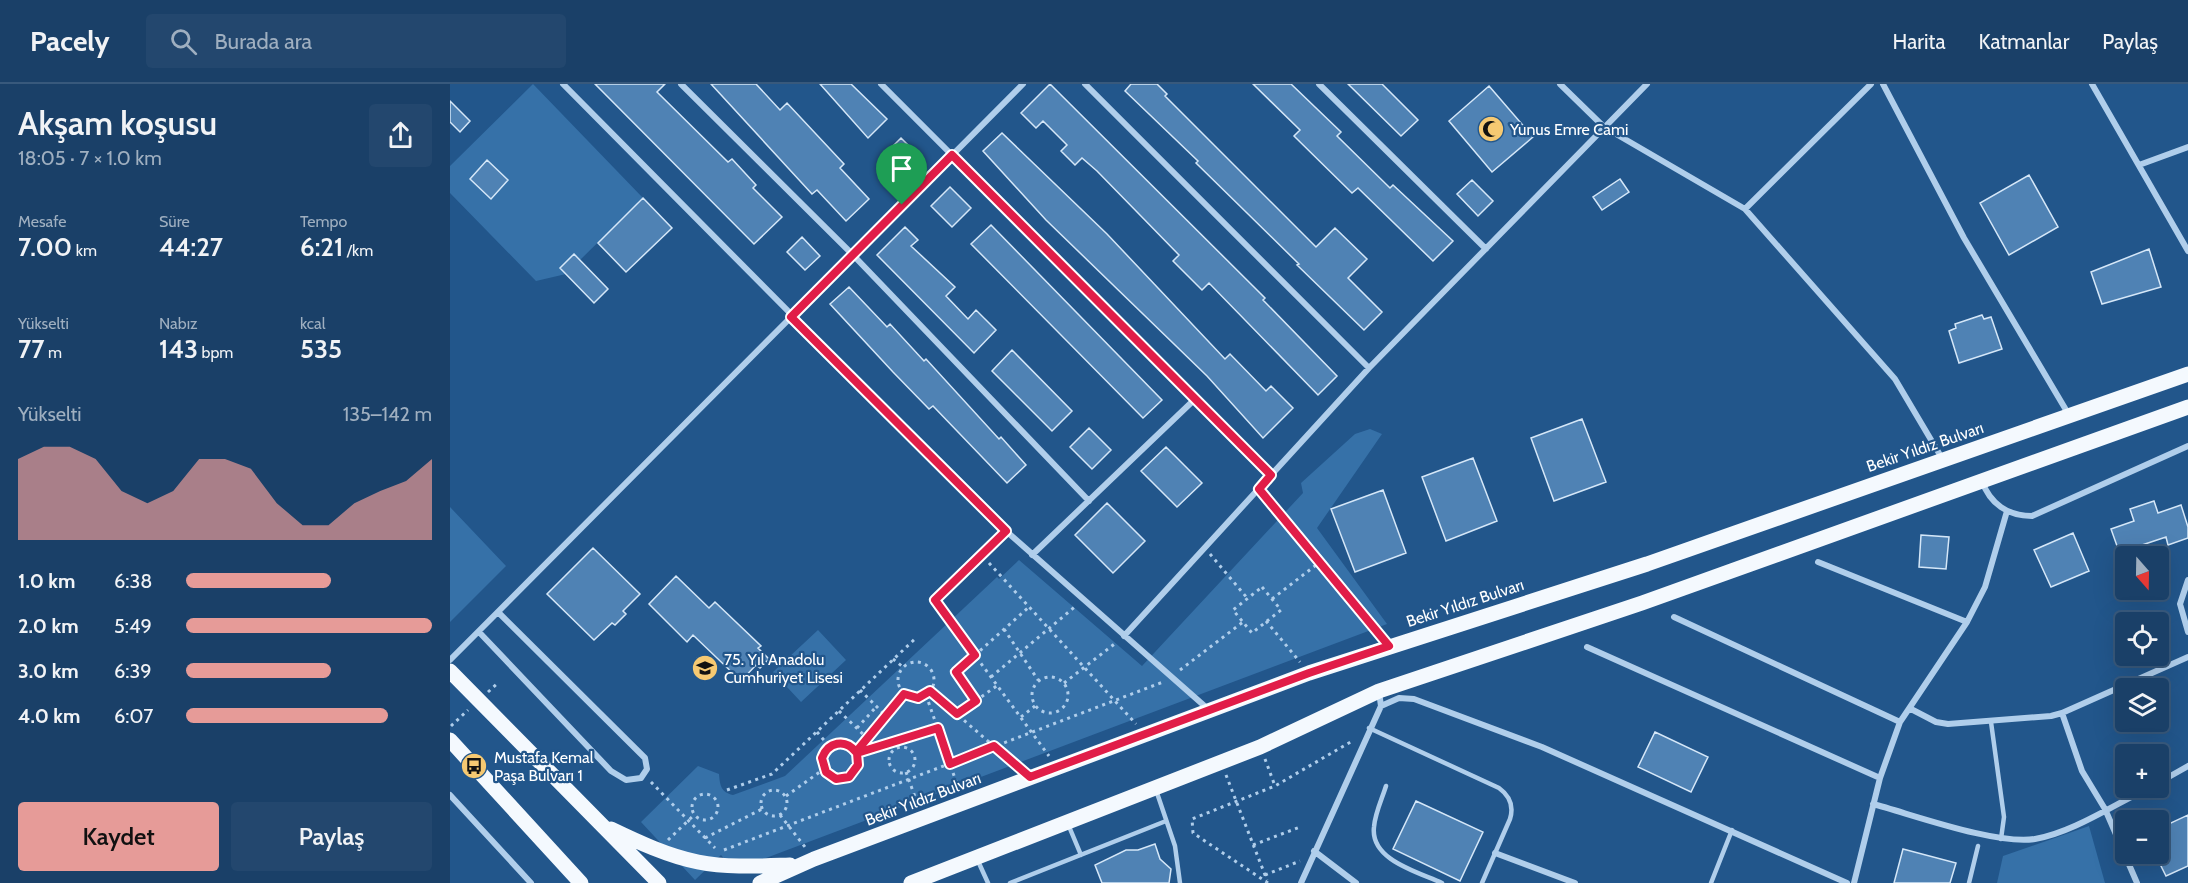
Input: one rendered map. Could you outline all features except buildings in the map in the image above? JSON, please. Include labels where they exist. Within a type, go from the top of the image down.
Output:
[{"type":"main road","name":"Bekir Yıldız Bulvarı","points":[[760,883],[807,862],[922,818],[1309,673],[1647,564],[2188,374]]},
{"type":"main road","points":[[910,883],[1380,698],[2188,407]]},
{"type":"main road","points":[[450,671],[659,883]]},
{"type":"main road","points":[[450,740],[578,881]]},
{"type":"main road","points":[[600,824],[658,849],[711,864],[807,862]]},
{"type":"main road","points":[[786,883],[789,874],[807,862]]},
{"type":"street","points":[[562,84],[1006,531],[1209,710]]},
{"type":"street","points":[[681,84],[853,255],[1089,501]]},
{"type":"street","points":[[881,84],[1271,475]]},
{"type":"street","points":[[450,660],[1023,84]]},
{"type":"street","points":[[1085,84],[1369,368]]},
{"type":"street","points":[[1319,84],[1486,249]]},
{"type":"street","points":[[1560,84],[1604,128],[1745,209],[1894,379],[1944,460]]},
{"type":"street","points":[[1124,636],[1369,368],[1647,84]]},
{"type":"street","points":[[1745,209],[1870,84]]},
{"type":"street","points":[[1883,84],[1964,238],[2069,416]]},
{"type":"street","points":[[2092,84],[2188,251]]},
{"type":"street","points":[[2139,165],[2188,147]]},
{"type":"street","points":[[1032,555],[1195,399]]},
{"type":"street","points":[[1982,480],[1988,495],[2007,511],[2032,516],[2188,446]]},
{"type":"street","points":[[1854,883],[1880,778],[1900,722],[1911,709],[1967,622],[1985,587],[2007,511]]},
{"type":"street","points":[[935,600],[1006,531]]},
{"type":"street","points":[[1818,562],[1967,622]]},
{"type":"street","points":[[2188,580],[2180,604],[2188,632]]},
{"type":"street","points":[[479,632],[611,771],[626,780],[641,778],[647,769],[645,758],[498,612]]},
{"type":"street","points":[[1674,617],[1900,722]]},
{"type":"street","points":[[1587,647],[1880,778]]},
{"type":"street","points":[[1911,709],[1936,722],[1948,724],[1990,722],[2062,713],[2188,657]]},
{"type":"street","points":[[1301,883],[1368,731],[1380,698],[1399,698],[1414,699],[1542,747],[1847,883]]},
{"type":"street","points":[[2062,713],[2080,765],[2105,809],[2137,883]]},
{"type":"street","points":[[2169,777],[2188,766]]},
{"type":"street","points":[[450,795],[531,883]]},
{"type":"street","points":[[1873,804],[2001,839],[2024,840],[2049,836],[2128,798]]},
{"type":"street","points":[[1314,851],[1356,883]]},
{"type":"street","points":[[1495,853],[1575,883]]},
{"type":"lane","points":[[1990,722],[2004,817],[2001,839]]},
{"type":"lane","points":[[1368,731],[1504,792],[1511,803],[1512,814],[1482,883]]},
{"type":"lane","points":[[1386,786],[1374,822],[1376,844],[1388,857],[1442,883]]},
{"type":"lane","points":[[1155,788],[1179,861],[1180,883]]},
{"type":"lane","points":[[1010,883],[1166,820]]},
{"type":"lane","points":[[1067,822],[1081,855]]},
{"type":"lane","points":[[1711,883],[1732,830]]},
{"type":"lane","points":[[1969,883],[1978,846]]},
{"type":"lane","points":[[976,858],[988,883]]},
{"type":"path","points":[[1259,489],[1389,646]]},
{"type":"path","points":[[1205,547],[1248,598]]},
{"type":"path","points":[[982,555],[1145,734]]},
{"type":"path","points":[[1272,599],[1320,562]]},
{"type":"path","points":[[1262,587],[1272,599],[1281,610],[1251,633],[1233,610],[1262,587]]},
{"type":"path","points":[[935,600],[1058,767]]},
{"type":"path","points":[[991,677],[1083,600]]},
{"type":"path","points":[[976,701],[956,672],[1029,607]]},
{"type":"path","points":[[1266,621],[1309,673]]},
{"type":"path","points":[[651,782],[718,852],[1172,678],[1243,622]]},
{"type":"path","points":[[1004,629],[1039,681]]},
{"type":"path","points":[[1064,683],[1124,636]]},
{"type":"path","points":[[727,790],[772,774],[916,637]]},
{"type":"path","points":[[893,659],[903,667]]},
{"type":"path","points":[[914,662],[928,666],[934,680],[930,691],[926,695],[915,698],[904,694],[898,681],[903,667],[914,662]]},
{"type":"path","points":[[1053,677],[1064,683],[1068,697],[1065,705],[1059,711],[1044,712],[1035,706],[1032,693],[1039,681],[1053,677]]},
{"type":"path","points":[[957,714],[998,685]]},
{"type":"path","points":[[860,690],[886,716]]},
{"type":"path","points":[[930,691],[1030,777]]},
{"type":"path","points":[[856,752],[904,694]]},
{"type":"path","points":[[926,695],[963,803]]},
{"type":"path","points":[[857,728],[877,706]]},
{"type":"path","points":[[1021,717],[1035,706]]},
{"type":"path","points":[[839,711],[867,738]]},
{"type":"path","points":[[1059,711],[1065,720]]},
{"type":"path","points":[[856,752],[938,728]]},
{"type":"path","points":[[1268,883],[1197,836],[1191,829],[1195,816],[1275,786],[1368,731]]},
{"type":"path","points":[[817,732],[830,746]]},
{"type":"path","points":[[895,741],[897,748]]},
{"type":"path","points":[[845,744],[856,752],[858,765],[849,777],[836,779],[824,769],[822,758],[830,746],[845,744]]},
{"type":"path","points":[[906,747],[914,755],[914,765],[906,772],[897,772],[890,765],[890,756],[897,748],[906,747]]},
{"type":"path","points":[[1260,747],[1275,786]]},
{"type":"path","points":[[1222,762],[1268,883]]},
{"type":"path","points":[[786,796],[824,769]]},
{"type":"path","points":[[906,772],[922,818]]},
{"type":"path","points":[[762,808],[763,798],[770,791],[779,791],[786,796]]},
{"type":"path","points":[[710,795],[716,801],[717,810],[712,818],[703,820],[694,815],[692,805],[698,796],[710,795]]},
{"type":"path","points":[[762,808],[770,816],[780,815],[786,809],[786,796]]},
{"type":"path","points":[[705,838],[762,808]]},
{"type":"path","points":[[658,849],[694,815]]},
{"type":"path","points":[[780,815],[788,825],[807,862]]},
{"type":"path","points":[[1253,845],[1300,827]]},
{"type":"path","points":[[1265,875],[1302,860]]},
{"type":"shaded area","points":[[533,84],[643,198],[580,260],[574,254],[566,274],[536,281],[450,193],[450,166]]},
{"type":"shaded area","points":[[1370,429],[1382,434],[1317,528],[1387,624],[734,870],[721,855],[695,880],[641,822],[698,766],[719,774],[722,788],[733,795],[785,776],[997,577],[999,579],[1019,560],[1142,666],[1303,493],[1301,483],[1355,434]]},
{"type":"shaded area","points":[[450,507],[506,566],[450,622]]},
{"type":"shaded area","points":[[818,630],[846,660],[801,702],[773,672]]},
{"type":"shaded area","points":[[2089,826],[2105,883],[1997,883],[2003,856]]},
{"type":"place","name":"Yunus Emre Cami","points":[[1491,129]]},
{"type":"place","name":"75. Yıl Anadolu Cumhuriyet Lisesi","points":[[705,668]]},
{"type":"place","name":"Mustafa Kemal Paşa Bulvarı 1","points":[[474,766]]},
{"type":"route","points":[[952,155],[1271,475],[1259,489],[1389,646],[1309,673],[1030,777],[994,746],[950,764],[938,728],[857,753],[858,765],[849,777],[839,779],[828,774],[822,764],[827,748],[840,743],[852,747],[856,752],[904,694],[918,698],[930,691],[957,714],[976,701],[956,672],[975,655],[935,600],[1006,531],[791,317],[902,205],[952,155]]}]
